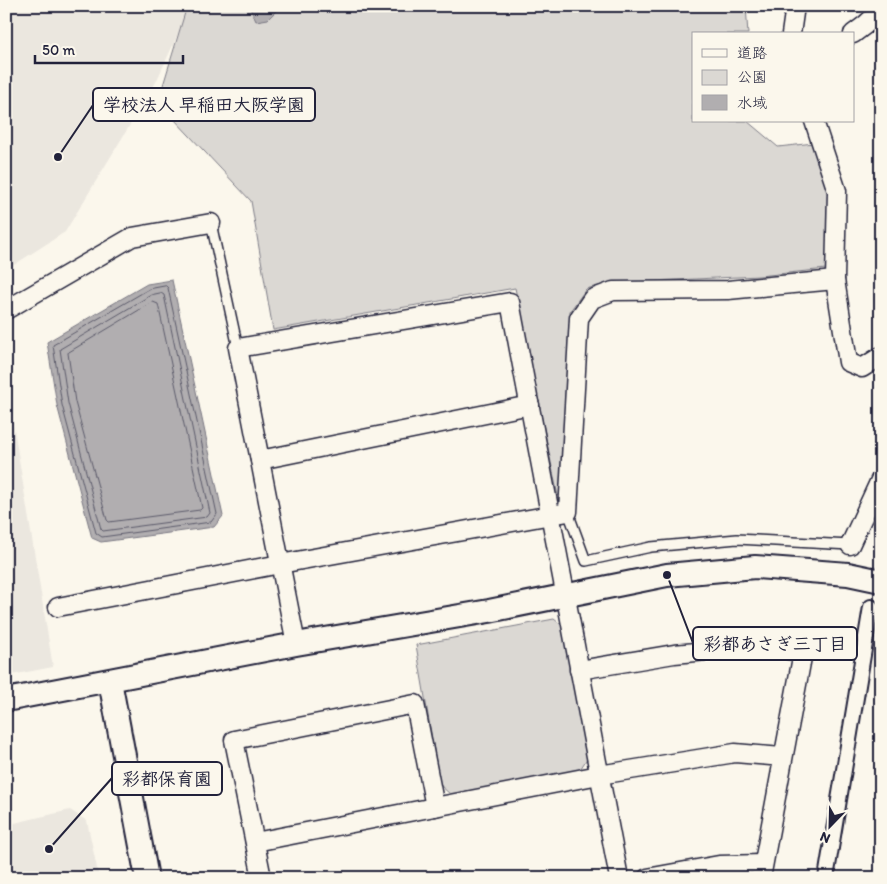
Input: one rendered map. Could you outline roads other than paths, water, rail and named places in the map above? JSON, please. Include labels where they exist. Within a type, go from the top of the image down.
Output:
[{"type":"street","points":[[792,32],[795,6]]},
{"type":"street","points":[[854,33],[881,10]]},
{"type":"street","points":[[814,122],[837,191],[835,280],[848,362],[862,368],[881,356]]},
{"type":"street","points":[[6,310],[132,237],[211,223]]},
{"type":"street","points":[[58,607],[280,564],[568,512],[579,318],[592,299],[613,291],[728,290],[835,280]]},
{"type":"street","points":[[296,644],[238,348],[510,302],[619,878]]},
{"type":"street","points":[[260,460],[530,405]]},
{"type":"street","points":[[850,545],[881,478]]},
{"type":"street","points":[[6,700],[296,644],[566,596],[667,575],[755,568],[848,574],[881,581]]},
{"type":"street","points":[[826,878],[871,607]]},
{"type":"street","points":[[580,670],[674,654],[763,646],[803,652],[762,871],[718,865],[647,878]]},
{"type":"street","points":[[110,681],[147,878]]},
{"type":"street","points":[[262,878],[234,740],[415,704],[435,806]]},
{"type":"street","points":[[255,842],[599,775],[735,753],[782,757]]},
{"type":"lane","points":[[211,223],[238,348]]},
{"type":"lane","points":[[568,512],[586,561],[651,547],[737,539],[850,545]]},
{"type":"water","points":[[249,6],[281,6],[268,19],[256,21]]},
{"type":"water","points":[[172,280],[223,516],[214,527],[101,542],[92,538],[57,405],[47,342],[147,284]]},
{"type":"place","name":"学校法人 早稲田大阪学園","points":[[58,157]]},
{"type":"place","name":"彩都あさぎ三丁目","points":[[667,575]]},
{"type":"place","name":"彩都保育園","points":[[49,849]]}]
